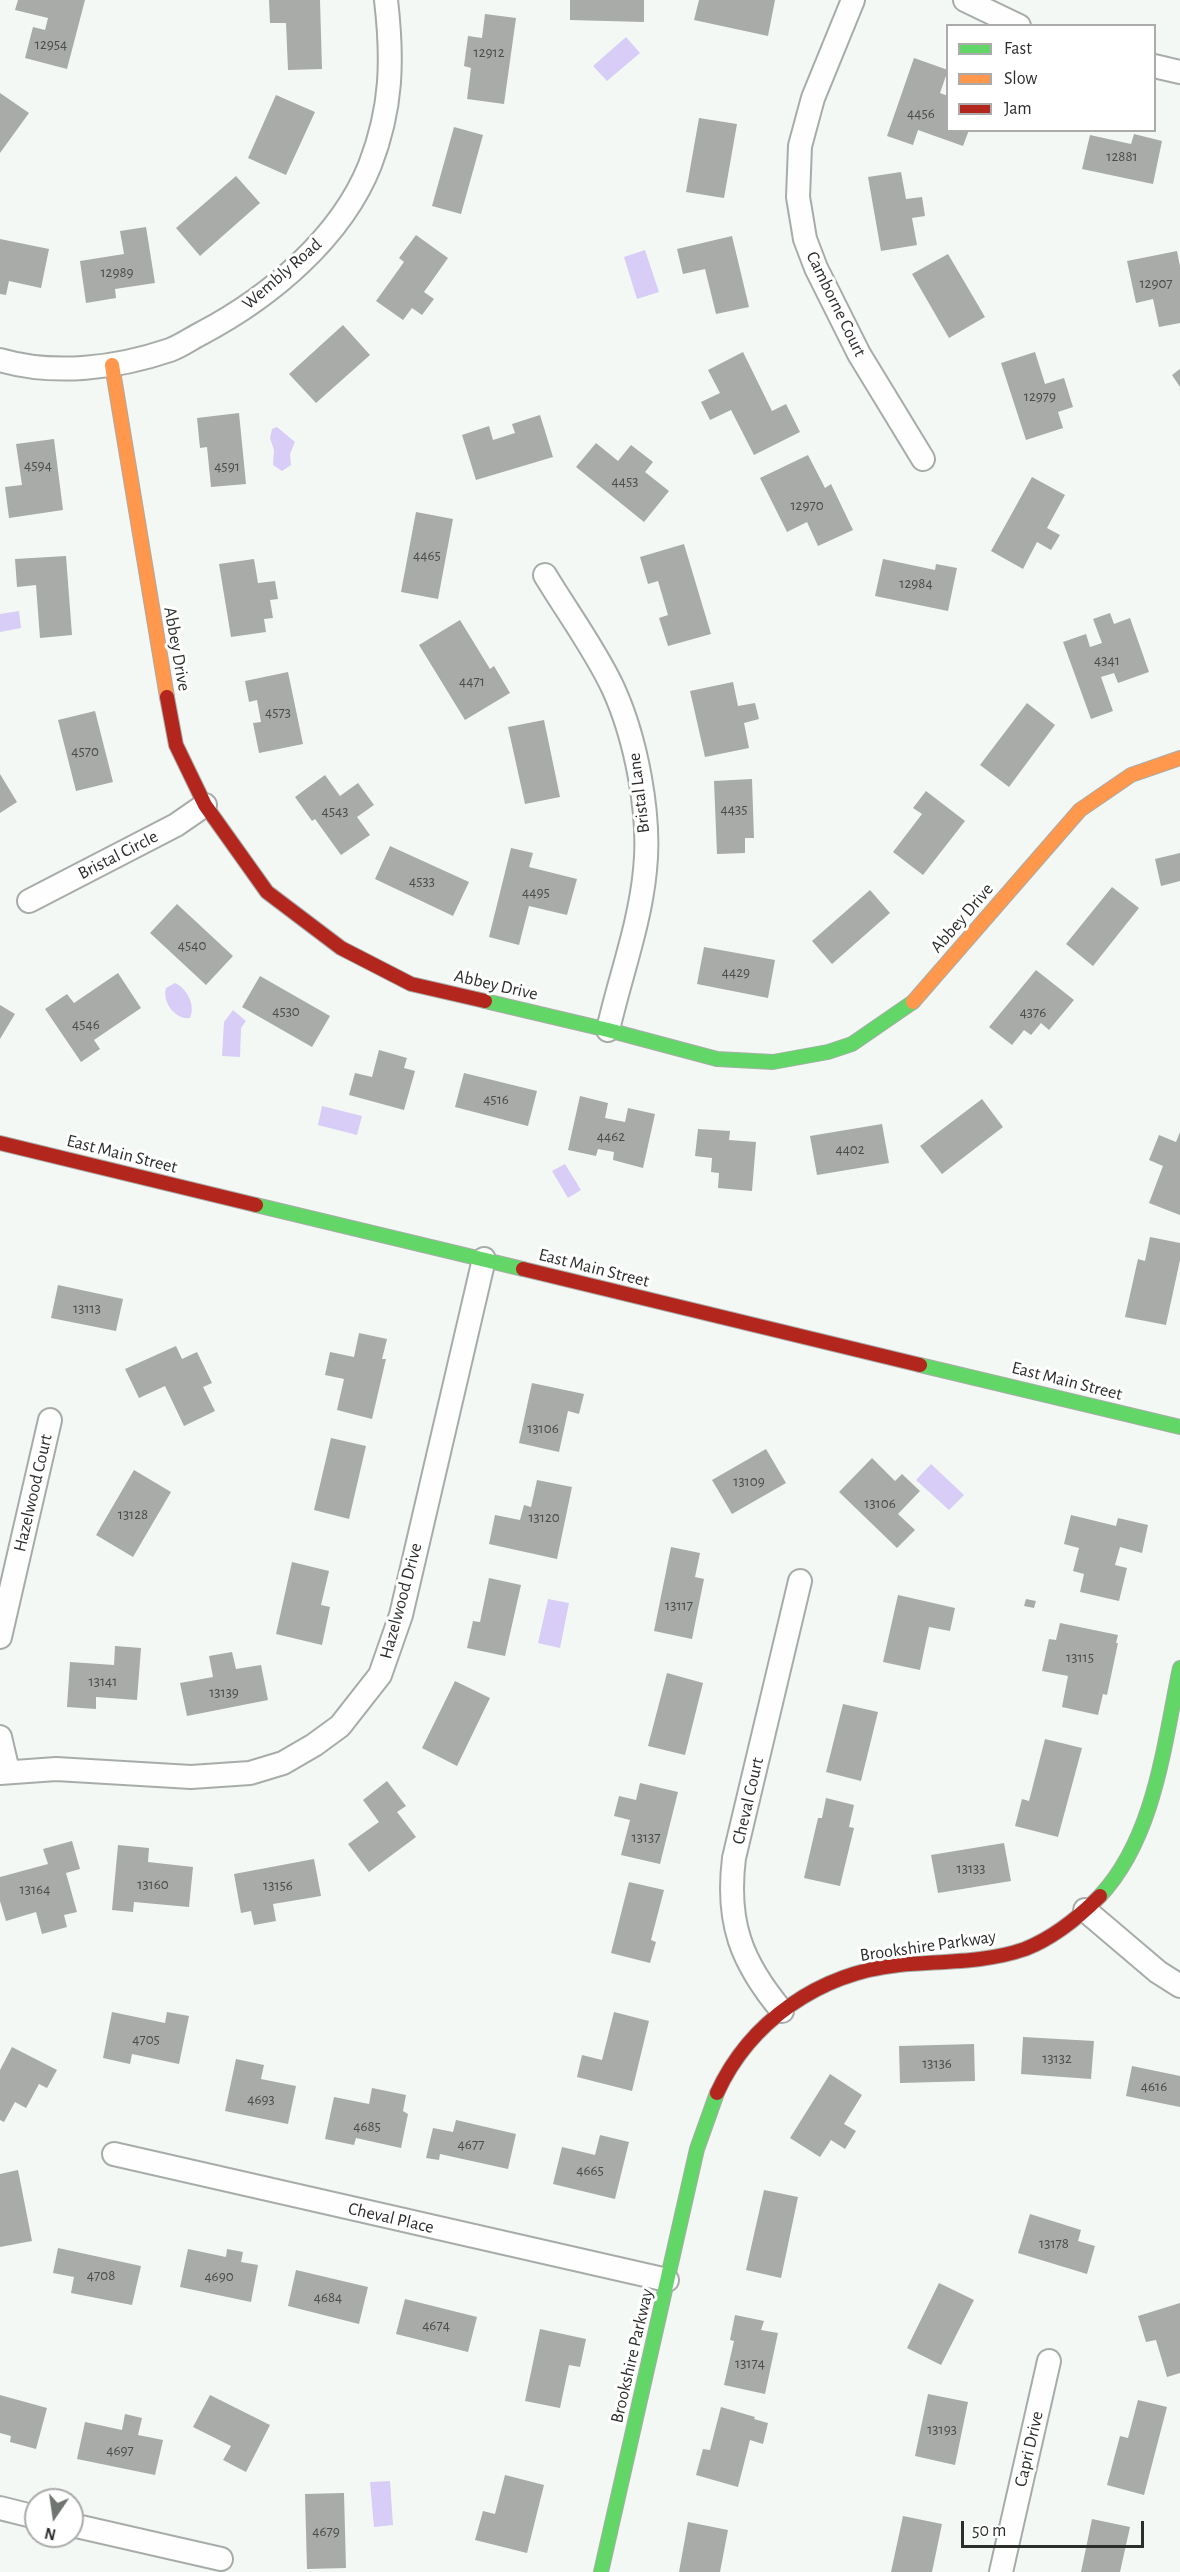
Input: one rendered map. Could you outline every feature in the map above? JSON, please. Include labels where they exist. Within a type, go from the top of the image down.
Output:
[{"type":"street","name":"Wembly Road","points":[[0,360],[80,370],[112,365],[171,349],[235,315],[288,273],[323,240],[355,193],[369,167],[381,132],[390,91],[391,45],[386,0]]},
{"type":"street","name":"Camborne Court","points":[[854,0],[813,98],[800,146],[798,197],[805,239],[816,268],[859,354],[923,459]]},
{"type":"street","points":[[965,0],[1015,24]]},
{"type":"street","points":[[1156,66],[1180,72]]},
{"type":"street","name":"Abbey Drive","points":[[112,365],[176,745],[205,805],[267,892],[341,948],[411,984],[608,1030],[697,1054],[755,1062],[773,1062],[828,1052],[852,1044],[909,1007],[1080,810],[1131,775],[1180,758]]},
{"type":"street","name":"Bristal Lane","points":[[545,575],[612,687],[632,738],[644,817],[645,869],[636,922],[608,1030]]},
{"type":"street","name":"Bristal Circle","points":[[29,901],[176,825],[205,805]]},
{"type":"street","name":"East Main Street","points":[[0,1143],[1180,1427]]},
{"type":"street","name":"Hazelwood Drive","points":[[4,1772],[57,1768],[191,1776],[250,1773],[283,1763],[340,1726],[380,1675],[400,1615],[483,1259]]},
{"type":"street","name":"Hazelwood Court","points":[[0,1637],[51,1420]]},
{"type":"street","name":"Cheval Court","points":[[782,2011],[754,1974],[739,1944],[732,1913],[730,1886],[734,1858],[800,1581]]},
{"type":"street","name":"Brookshire Parkway","points":[[601,2572],[697,2149],[709,2110],[727,2073],[759,2031],[782,2011],[826,1984],[856,1972],[974,1959],[1019,1951],[1055,1935],[1098,1901],[1117,1876],[1135,1846],[1147,1813],[1180,1668]]},
{"type":"street","points":[[0,1737],[4,1772]]},
{"type":"street","points":[[1085,1910],[1158,1972],[1180,1986]]},
{"type":"street","name":"Cheval Place","points":[[114,2154],[668,2280]]},
{"type":"street","name":"Capri Drive","points":[[1001,2572],[1049,2361]]},
{"type":"street","points":[[0,2508],[24,2514]]},
{"type":"street","points":[[84,2528],[221,2559]]},
{"type":"shaded area","points":[[626,37],[640,53],[607,81],[593,66]]},
{"type":"shaded area","points":[[645,250],[659,292],[637,299],[624,257]]},
{"type":"shaded area","points":[[277,427],[295,442],[290,454],[291,465],[282,471],[273,465],[274,450],[270,438],[272,429]]},
{"type":"shaded area","points":[[19,611],[21,628],[0,632],[0,614]]},
{"type":"shaded area","points":[[175,983],[189,998],[192,1008],[190,1018],[179,1016],[168,1004],[166,988]]},
{"type":"shaded area","points":[[233,1010],[246,1021],[241,1028],[240,1057],[222,1056],[224,1022]]},
{"type":"shaded area","points":[[322,1106],[362,1116],[357,1135],[318,1125]]},
{"type":"shaded area","points":[[565,1164],[581,1190],[568,1198],[552,1171]]},
{"type":"shaded area","points":[[931,1464],[964,1495],[949,1510],[916,1480]]},
{"type":"shaded area","points":[[548,1599],[569,1603],[560,1648],[538,1643]]},
{"type":"shaded area","points":[[390,2481],[393,2525],[374,2527],[370,2482]]},
{"type":"building","points":[[18,0],[85,0],[67,69],[25,58],[33,27],[45,30],[48,18],[15,10]]},
{"type":"building","points":[[269,0],[320,0],[322,69],[288,70],[286,23],[270,23]]},
{"type":"building","points":[[570,0],[644,0],[644,22],[570,20]]},
{"type":"building","points":[[699,0],[775,0],[768,36],[694,20]]},
{"type":"building","points":[[485,14],[516,18],[504,104],[467,99],[471,68],[464,66],[468,36],[482,38]]},
{"type":"building","points":[[914,58],[946,69],[940,93],[946,95],[946,132],[968,132],[963,146],[918,130],[913,145],[887,136]]},
{"type":"building","points":[[0,93],[29,113],[0,153]]},
{"type":"building","points":[[276,95],[315,112],[286,175],[248,158]]},
{"type":"building","points":[[699,118],[737,124],[724,198],[686,192]]},
{"type":"building","points":[[454,127],[483,135],[461,214],[432,206]]},
{"type":"building","points":[[1134,134],[1162,141],[1153,184],[1082,169],[1090,135],[1131,144]]},
{"type":"building","points":[[901,172],[906,199],[922,197],[925,216],[912,218],[917,245],[881,251],[868,177]]},
{"type":"building","points":[[236,176],[260,203],[200,256],[176,228]]},
{"type":"building","points":[[146,227],[155,283],[115,289],[116,298],[86,303],[80,261],[124,254],[120,231]]},
{"type":"building","points":[[416,235],[448,258],[424,292],[434,299],[422,315],[412,308],[403,320],[376,301],[404,262],[399,258]]},
{"type":"building","points":[[732,236],[749,307],[716,314],[705,269],[683,274],[677,249]]},
{"type":"building","points":[[0,239],[49,249],[41,288],[9,281],[6,295],[0,294]]},
{"type":"building","points":[[1177,251],[1180,266],[1180,323],[1159,327],[1153,299],[1136,303],[1127,261]]},
{"type":"building","points":[[948,254],[985,317],[949,338],[912,274]]},
{"type":"building","points":[[343,325],[370,355],[316,403],[289,374]]},
{"type":"building","points":[[743,352],[772,411],[786,404],[800,432],[754,455],[731,410],[710,420],[701,402],[720,393],[708,370]]},
{"type":"building","points":[[1035,352],[1045,384],[1064,378],[1073,407],[1058,412],[1063,428],[1026,440],[1001,363]]},
{"type":"building","points":[[1180,369],[1180,387],[1172,375]]},
{"type":"building","points":[[239,413],[246,484],[211,487],[207,447],[200,448],[197,418]]},
{"type":"building","points":[[540,415],[553,457],[476,480],[462,435],[489,426],[493,440],[515,433],[512,424]]},
{"type":"building","points":[[54,439],[63,510],[9,518],[5,487],[22,485],[16,444]]},
{"type":"building","points":[[596,443],[618,461],[631,445],[653,462],[645,472],[669,491],[644,522],[576,467]]},
{"type":"building","points":[[808,455],[825,488],[831,484],[853,530],[818,546],[807,522],[787,532],[760,478]]},
{"type":"building","points":[[1032,477],[1065,495],[1047,528],[1060,535],[1051,550],[1037,542],[1023,569],[991,551]]},
{"type":"building","points":[[416,512],[453,519],[438,599],[401,592]]},
{"type":"building","points":[[684,544],[711,634],[668,646],[659,618],[668,615],[658,581],[648,584],[640,557]]},
{"type":"building","points":[[66,556],[72,635],[40,638],[36,585],[17,587],[15,559]]},
{"type":"building","points":[[254,559],[258,583],[275,581],[278,599],[270,600],[273,618],[264,619],[266,632],[231,637],[219,564]]},
{"type":"building","points":[[883,559],[935,570],[936,564],[957,568],[948,611],[875,596]]},
{"type":"building","points":[[1110,613],[1114,624],[1130,618],[1149,672],[1118,683],[1114,673],[1101,677],[1113,711],[1091,719],[1063,642],[1086,634],[1090,647],[1102,643],[1093,619]]},
{"type":"building","points":[[460,620],[490,669],[494,666],[510,693],[465,720],[419,645]]},
{"type":"building","points":[[288,672],[303,744],[259,753],[253,723],[261,722],[257,700],[249,702],[245,681]]},
{"type":"building","points":[[733,682],[738,706],[755,703],[759,719],[744,723],[749,748],[705,757],[690,691]]},
{"type":"building","points":[[1027,703],[1055,725],[1009,787],[980,765]]},
{"type":"building","points":[[95,711],[113,782],[76,791],[58,720]]},
{"type":"building","points":[[544,720],[560,797],[525,804],[508,727]]},
{"type":"building","points":[[0,774],[17,802],[0,813]]},
{"type":"building","points":[[325,775],[340,796],[358,783],[374,805],[357,817],[370,835],[341,855],[315,819],[312,821],[295,797]]},
{"type":"building","points":[[752,779],[754,838],[745,838],[745,853],[717,854],[714,781]]},
{"type":"building","points":[[926,791],[965,821],[923,875],[893,852],[922,814],[913,808]]},
{"type":"building","points":[[390,846],[469,882],[453,916],[375,879]]},
{"type":"building","points":[[511,848],[533,853],[529,867],[577,879],[567,915],[529,906],[519,945],[489,937]]},
{"type":"building","points":[[1180,853],[1180,881],[1161,886],[1155,859]]},
{"type":"building","points":[[1112,887],[1139,908],[1093,966],[1066,944]]},
{"type":"building","points":[[870,890],[890,913],[832,964],[812,941]]},
{"type":"building","points":[[177,904],[233,956],[206,985],[150,933]]},
{"type":"building","points":[[704,947],[775,960],[768,998],[697,984]]},
{"type":"building","points":[[1036,970],[1074,1000],[1049,1030],[1041,1023],[1031,1035],[1024,1030],[1012,1045],[989,1027]]},
{"type":"building","points":[[118,973],[141,1008],[94,1040],[100,1049],[81,1062],[45,1009],[67,994],[74,1003]]},
{"type":"building","points":[[260,976],[330,1016],[312,1047],[242,1007]]},
{"type":"building","points":[[0,1005],[15,1014],[0,1039]]},
{"type":"building","points":[[379,1050],[407,1058],[404,1068],[415,1071],[404,1110],[349,1095],[355,1073],[372,1077]]},
{"type":"building","points":[[464,1073],[537,1091],[528,1126],[455,1107]]},
{"type":"building","points":[[580,1096],[608,1103],[605,1118],[625,1122],[628,1108],[655,1114],[643,1168],[613,1160],[614,1152],[598,1149],[596,1156],[568,1150]]},
{"type":"building","points":[[982,1099],[1003,1127],[942,1174],[920,1146]]},
{"type":"building","points":[[882,1124],[889,1163],[817,1175],[810,1136]]},
{"type":"building","points":[[698,1129],[730,1131],[729,1140],[756,1142],[752,1191],[718,1188],[719,1173],[711,1172],[712,1158],[695,1156]]},
{"type":"building","points":[[1180,1132],[1180,1215],[1149,1203],[1163,1166],[1149,1160],[1159,1135],[1176,1142]]},
{"type":"building","points":[[1150,1237],[1180,1243],[1180,1260],[1166,1325],[1125,1317],[1138,1259],[1145,1261]]},
{"type":"building","points":[[58,1285],[123,1299],[116,1331],[51,1318]]},
{"type":"building","points":[[359,1333],[387,1339],[382,1359],[386,1359],[372,1419],[337,1410],[344,1379],[325,1375],[330,1352],[354,1357]]},
{"type":"building","points":[[176,1346],[182,1359],[197,1352],[212,1383],[203,1387],[215,1411],[184,1426],[165,1386],[139,1398],[125,1369]]},
{"type":"building","points":[[532,1383],[584,1394],[579,1414],[568,1411],[559,1452],[519,1443]]},
{"type":"building","points":[[331,1438],[366,1446],[349,1519],[314,1510]]},
{"type":"building","points":[[766,1449],[786,1483],[732,1514],[712,1480]]},
{"type":"building","points":[[872,1458],[895,1481],[902,1474],[920,1491],[898,1514],[915,1530],[897,1548],[839,1492]]},
{"type":"building","points":[[134,1470],[171,1492],[133,1557],[96,1535]]},
{"type":"building","points":[[537,1480],[572,1487],[557,1559],[489,1544],[495,1515],[520,1520],[524,1505],[531,1507]]},
{"type":"building","points":[[1071,1515],[1116,1526],[1118,1518],[1148,1525],[1142,1553],[1120,1547],[1115,1565],[1127,1568],[1119,1601],[1080,1592],[1084,1574],[1073,1571],[1079,1548],[1064,1544]]},
{"type":"building","points":[[671,1547],[700,1553],[695,1577],[704,1579],[692,1639],[654,1631]]},
{"type":"building","points":[[292,1562],[329,1571],[321,1605],[330,1607],[322,1645],[276,1634]]},
{"type":"building","points":[[489,1578],[521,1585],[505,1656],[467,1648],[473,1621],[480,1622]]},
{"type":"building","points":[[898,1595],[955,1608],[950,1631],[929,1627],[920,1670],[883,1662]]},
{"type":"building","points":[[1026,1599],[1036,1601],[1034,1608],[1024,1606]]},
{"type":"building","points":[[1060,1623],[1118,1635],[1107,1695],[1103,1694],[1098,1715],[1062,1707],[1068,1676],[1042,1671],[1049,1639],[1056,1640]]},
{"type":"building","points":[[115,1646],[141,1648],[137,1700],[96,1697],[96,1709],[67,1707],[70,1662],[114,1665]]},
{"type":"building","points":[[232,1652],[236,1669],[261,1665],[268,1700],[187,1716],[180,1683],[213,1677],[209,1656]]},
{"type":"building","points":[[667,1673],[703,1683],[685,1755],[648,1746]]},
{"type":"building","points":[[455,1681],[490,1698],[457,1766],[422,1748]]},
{"type":"building","points":[[843,1704],[878,1712],[861,1781],[826,1772]]},
{"type":"building","points":[[1045,1739],[1082,1748],[1058,1837],[1015,1826],[1022,1799],[1029,1801]]},
{"type":"building","points":[[387,1781],[406,1806],[397,1812],[416,1837],[369,1872],[348,1844],[379,1822],[363,1800]]},
{"type":"building","points":[[640,1783],[678,1792],[660,1864],[621,1855],[630,1820],[614,1816],[619,1796],[636,1800]]},
{"type":"building","points":[[826,1798],[854,1805],[849,1827],[854,1828],[840,1886],[804,1878],[818,1818],[822,1818]]},
{"type":"building","points":[[72,1841],[80,1869],[66,1873],[77,1912],[64,1915],[67,1927],[42,1934],[36,1912],[6,1921],[0,1901],[0,1877],[48,1864],[43,1849]]},
{"type":"building","points":[[1004,1843],[1011,1881],[938,1893],[931,1855]]},
{"type":"building","points":[[118,1845],[149,1848],[148,1862],[193,1867],[189,1907],[134,1902],[133,1912],[112,1910]]},
{"type":"building","points":[[314,1859],[321,1896],[273,1904],[276,1921],[254,1925],[251,1911],[241,1913],[234,1874]]},
{"type":"building","points":[[629,1882],[664,1890],[651,1940],[656,1942],[650,1963],[611,1953]]},
{"type":"building","points":[[112,2012],[165,2023],[167,2012],[189,2016],[179,2064],[132,2054],[130,2064],[103,2058]]},
{"type":"building","points":[[614,2012],[649,2021],[632,2091],[577,2077],[582,2055],[602,2060]]},
{"type":"building","points":[[1023,2037],[1094,2041],[1091,2079],[1021,2074]]},
{"type":"building","points":[[974,2044],[975,2081],[900,2083],[899,2046]]},
{"type":"building","points":[[12,2047],[57,2070],[47,2088],[39,2084],[26,2108],[15,2102],[4,2122],[0,2120],[0,2070]]},
{"type":"building","points":[[236,2059],[264,2065],[261,2079],[296,2086],[288,2124],[225,2111]]},
{"type":"building","points":[[1132,2066],[1180,2076],[1180,2107],[1126,2096]]},
{"type":"building","points":[[830,2074],[862,2095],[844,2124],[856,2131],[845,2149],[831,2140],[820,2157],[790,2138]]},
{"type":"building","points":[[372,2088],[406,2095],[403,2111],[408,2114],[401,2148],[356,2138],[354,2145],[325,2139],[334,2097],[369,2104]]},
{"type":"building","points":[[456,2120],[516,2134],[508,2169],[440,2154],[439,2160],[426,2158],[433,2128],[453,2132]]},
{"type":"building","points":[[600,2135],[629,2142],[615,2199],[553,2184],[562,2147],[595,2155]]},
{"type":"building","points":[[18,2170],[32,2241],[0,2247],[0,2174]]},
{"type":"building","points":[[764,2190],[798,2197],[781,2278],[746,2270]]},
{"type":"building","points":[[1030,2214],[1081,2230],[1078,2241],[1095,2246],[1087,2274],[1018,2253]]},
{"type":"building","points":[[58,2248],[141,2266],[132,2305],[71,2293],[74,2277],[53,2273]]},
{"type":"building","points":[[188,2249],[226,2257],[227,2249],[243,2252],[241,2262],[258,2265],[251,2302],[180,2287]]},
{"type":"building","points":[[296,2270],[368,2287],[359,2324],[288,2306]]},
{"type":"building","points":[[939,2283],[974,2300],[941,2365],[907,2348]]},
{"type":"building","points":[[405,2299],[477,2317],[468,2352],[396,2334]]},
{"type":"building","points":[[1180,2303],[1180,2373],[1167,2377],[1156,2340],[1146,2342],[1138,2316]]},
{"type":"building","points":[[735,2315],[764,2321],[761,2330],[778,2333],[765,2394],[724,2385],[734,2341],[730,2340]]},
{"type":"building","points":[[540,2329],[586,2339],[580,2367],[569,2365],[560,2408],[525,2401]]},
{"type":"building","points":[[928,2394],[968,2402],[955,2465],[915,2456]]},
{"type":"building","points":[[0,2395],[47,2408],[36,2449],[10,2442],[11,2436],[0,2433]]},
{"type":"building","points":[[210,2395],[270,2425],[246,2472],[223,2460],[231,2446],[193,2427]]},
{"type":"building","points":[[1138,2400],[1167,2407],[1144,2495],[1107,2485],[1120,2436],[1128,2438]]},
{"type":"building","points":[[721,2407],[768,2423],[763,2444],[750,2440],[738,2487],[696,2475],[703,2449],[710,2450]]},
{"type":"building","points":[[125,2414],[142,2418],[138,2435],[163,2440],[155,2475],[77,2459],[85,2422],[122,2430]]},
{"type":"building","points":[[505,2475],[544,2485],[527,2553],[475,2540],[483,2511],[495,2514]]},
{"type":"building","points":[[344,2493],[346,2568],[307,2569],[305,2494]]},
{"type":"building","points":[[903,2516],[942,2524],[932,2572],[891,2572]]},
{"type":"building","points":[[1092,2519],[1130,2527],[1120,2572],[1081,2572]]},
{"type":"building","points":[[688,2522],[728,2530],[720,2572],[679,2572]]},
{"type":"traffic: fast","points":[[485,1001],[717,1059],[773,1062],[828,1052],[852,1044],[913,1002]]},
{"type":"traffic: fast","points":[[256,1205],[523,1269]]},
{"type":"traffic: fast","points":[[920,1365],[1180,1427]]},
{"type":"traffic: fast","points":[[1100,1896],[1119,1872],[1145,1818],[1155,1788],[1180,1668]]},
{"type":"traffic: fast","points":[[601,2572],[697,2149],[717,2093]]},
{"type":"traffic: slow","points":[[112,365],[167,697]]},
{"type":"traffic: slow","points":[[913,1002],[1080,810],[1131,775],[1180,758]]},
{"type":"traffic: jam","points":[[167,697],[176,745],[205,805],[267,892],[341,948],[411,984],[485,1001]]},
{"type":"traffic: jam","points":[[0,1143],[256,1205]]},
{"type":"traffic: jam","points":[[523,1269],[920,1365]]},
{"type":"traffic: jam","points":[[717,2093],[731,2067],[748,2044],[768,2023],[815,1990],[842,1978],[870,1970],[1010,1954],[1046,1939],[1083,1912],[1100,1896]]}]
